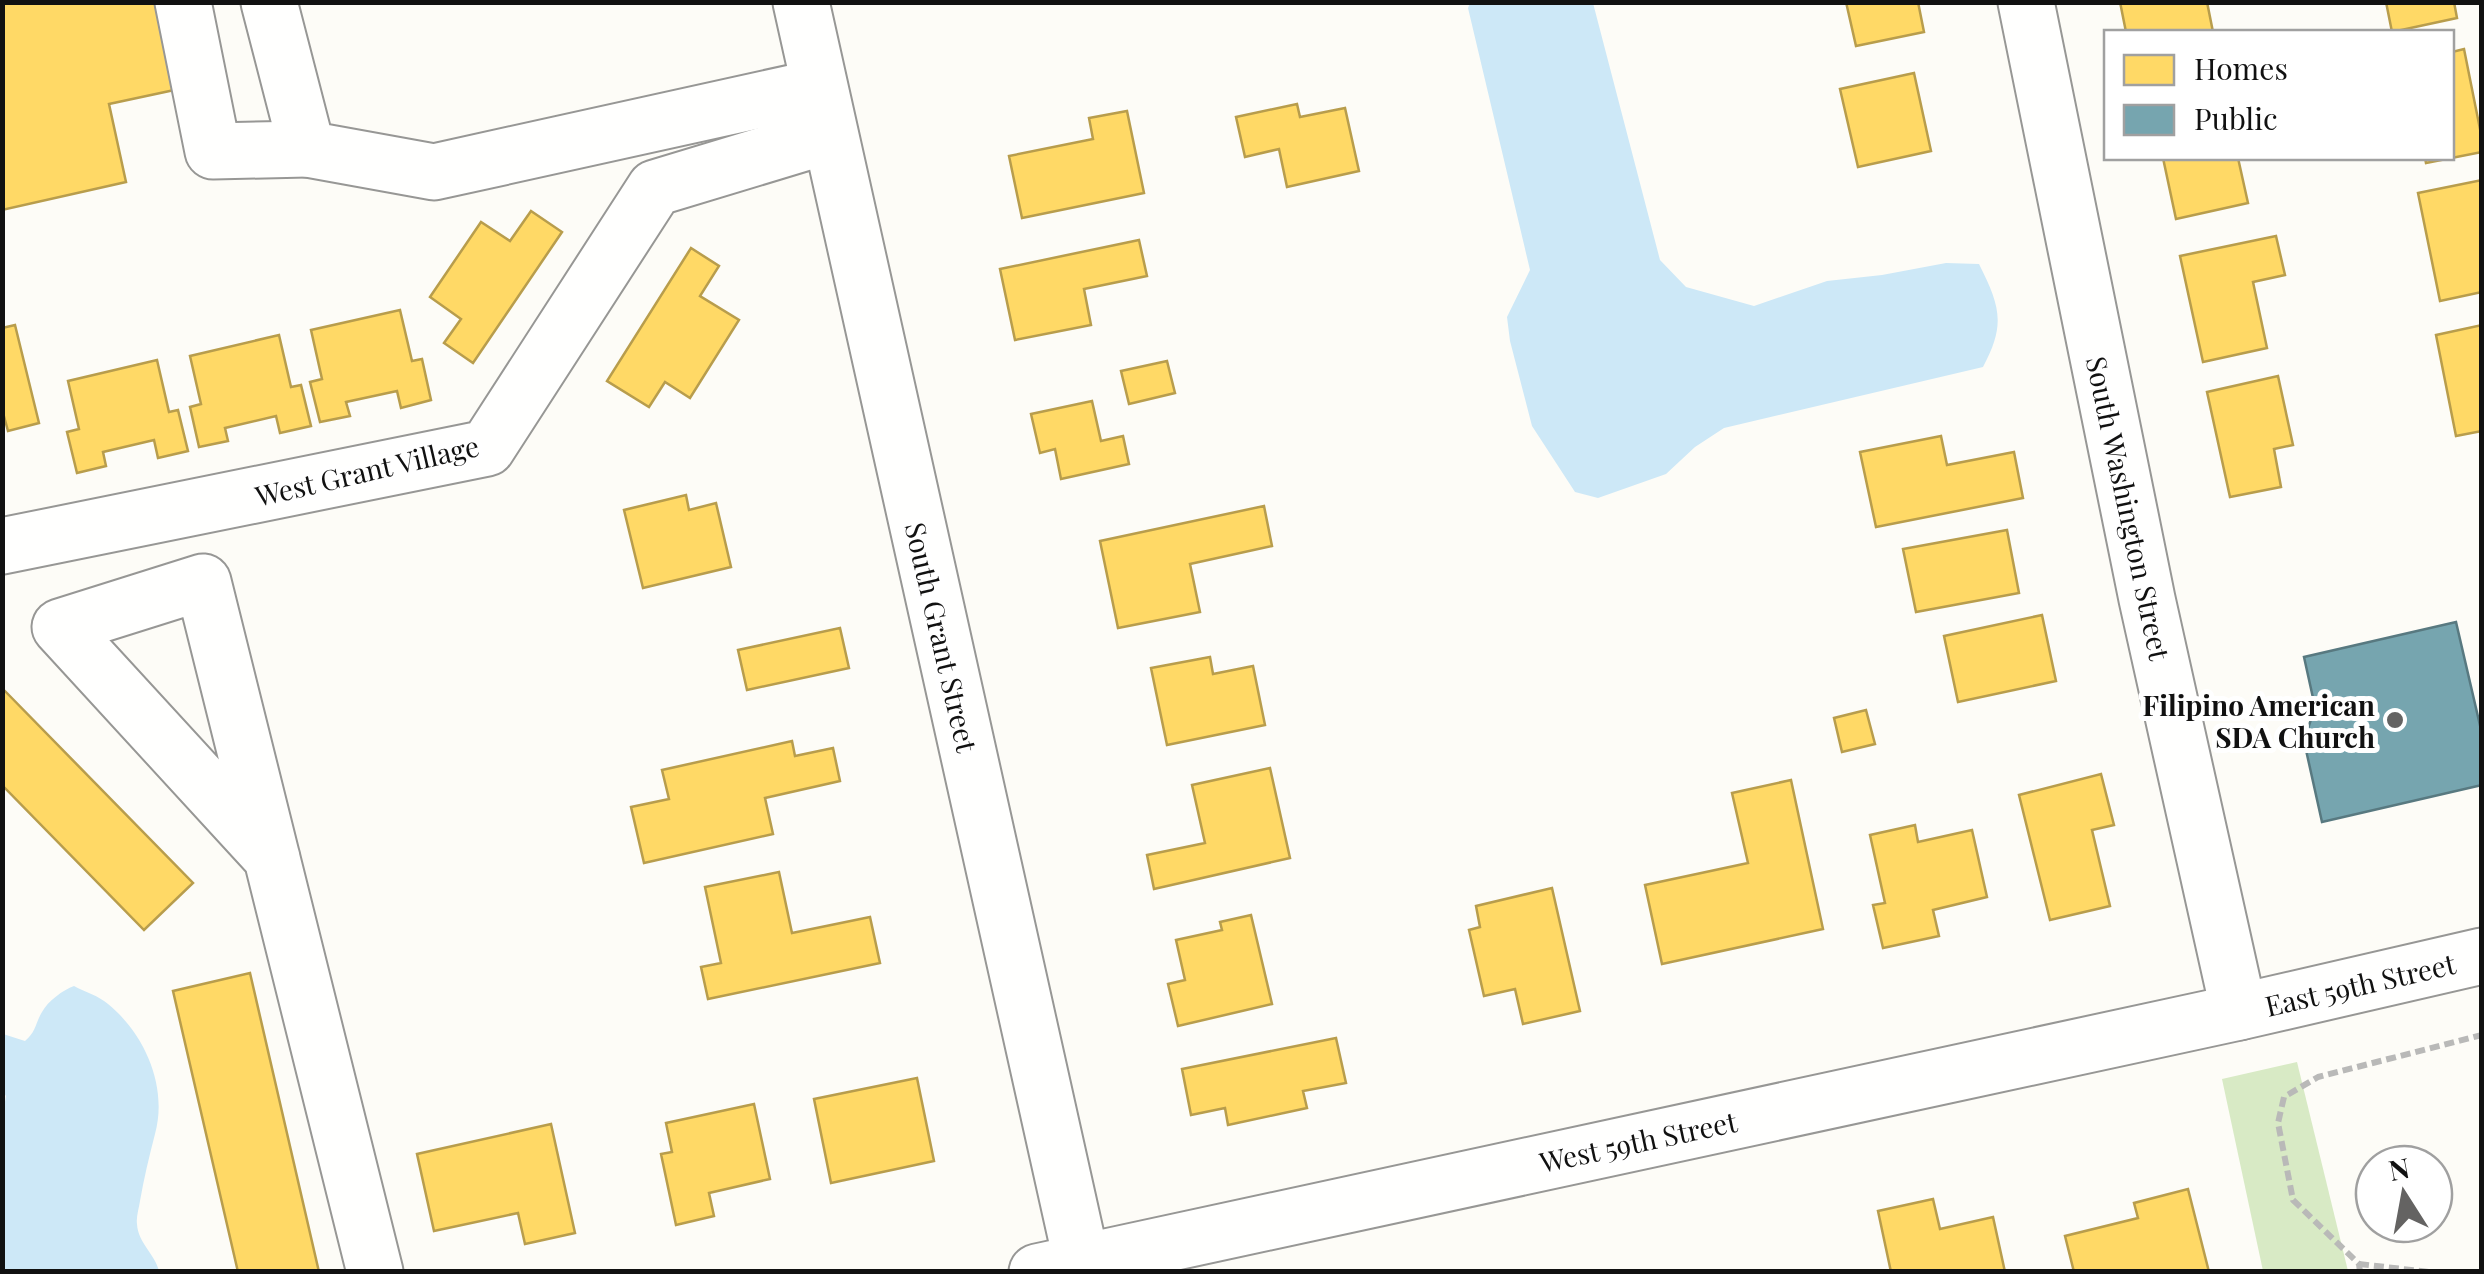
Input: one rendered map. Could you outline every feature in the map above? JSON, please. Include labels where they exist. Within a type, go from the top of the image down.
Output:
[{"type":"street","points":[[183,2],[213,151],[306,149],[434,172],[824,111]]},
{"type":"street","points":[[270,2],[306,149]]},
{"type":"street","name":"South Grant Street","points":[[801,2],[1067,1268]]},
{"type":"street","name":"South Washington Street","points":[[2026,2],[2146,599],[2239,1012]]},
{"type":"street","name":"West Grant Village","points":[[2,546],[488,448],[655,188],[824,111]]},
{"type":"street","points":[[272,858],[60,627],[203,582],[272,858],[375,1272]]},
{"type":"street","name":"East 59th Street","points":[[2239,1012],[2482,956]]},
{"type":"street","name":"West 59th Street","points":[[1067,1268],[2239,1012]]},
{"type":"path","points":[[2429,1272],[2360,1268],[2294,1200],[2278,1122],[2284,1097],[2318,1076],[2482,1035]]},
{"type":"green space","points":[[2297,1062],[2348,1271],[2263,1271],[2222,1079]]},
{"type":"water","points":[[1470,3],[1593,3],[1660,260],[1686,287],[1754,306],[1827,281],[1946,263],[1979,264],[1997,315],[1995,339],[1983,367],[1724,428],[1695,447],[1666,474],[1598,498],[1575,492],[1532,426],[1510,341],[1507,317],[1530,270],[1468,8]]},
{"type":"water","points":[[74,986],[104,1001],[121,1016],[143,1046],[156,1080],[158,1116],[137,1221],[140,1237],[159,1271],[3,1271],[3,1034],[25,1041],[48,1004]]},
{"type":"building: Homes","points":[[2,2],[159,2],[179,89],[109,104],[126,182],[2,210]]},
{"type":"building: Homes","points":[[1846,2],[1918,2],[1924,32],[1856,46]]},
{"type":"building: Homes","points":[[2120,2],[2207,2],[2213,30],[2126,30]]},
{"type":"building: Homes","points":[[2386,2],[2454,2],[2457,18],[2392,30]]},
{"type":"building: Homes","points":[[2464,49],[2482,139],[2482,152],[2454,158],[2454,52]]},
{"type":"building: Homes","points":[[1914,73],[1931,151],[1858,167],[1840,89]]},
{"type":"building: Homes","points":[[1297,104],[1300,117],[1345,108],[1359,171],[1287,187],[1279,149],[1245,157],[1236,117]]},
{"type":"building: Homes","points":[[1127,111],[1144,193],[1022,218],[1009,156],[1093,139],[1089,118]]},
{"type":"building: Homes","points":[[2163,160],[2238,160],[2248,203],[2176,219]]},
{"type":"building: Homes","points":[[2482,180],[2482,292],[2440,301],[2418,193]]},
{"type":"building: Homes","points":[[531,211],[562,232],[473,363],[444,343],[461,319],[430,297],[481,222],[510,241]]},
{"type":"building: Homes","points":[[2276,236],[2285,275],[2253,282],[2267,348],[2203,362],[2180,256]]},
{"type":"building: Homes","points":[[1139,240],[1147,276],[1084,289],[1091,325],[1015,340],[1000,269]]},
{"type":"building: Homes","points":[[691,248],[719,266],[700,296],[739,320],[690,398],[665,382],[649,407],[607,381]]},
{"type":"building: Homes","points":[[400,310],[412,361],[422,359],[431,400],[401,408],[397,391],[346,402],[350,416],[320,422],[310,382],[322,379],[311,330]]},
{"type":"building: Homes","points":[[15,325],[39,423],[8,431],[2,409],[2,328]]},
{"type":"building: Homes","points":[[2482,325],[2482,431],[2456,436],[2436,335]]},
{"type":"building: Homes","points":[[279,335],[291,387],[301,385],[311,426],[280,433],[276,416],[225,428],[228,441],[199,447],[190,407],[201,404],[190,356]]},
{"type":"building: Homes","points":[[157,360],[169,412],[178,410],[188,451],[158,458],[154,440],[103,452],[106,466],[77,473],[67,432],[79,429],[68,381]]},
{"type":"building: Homes","points":[[1167,361],[1175,393],[1129,404],[1121,371]]},
{"type":"building: Homes","points":[[2278,376],[2293,445],[2274,449],[2281,487],[2230,497],[2207,392]]},
{"type":"building: Homes","points":[[1092,401],[1101,441],[1123,436],[1129,464],[1061,479],[1055,449],[1040,453],[1031,414]]},
{"type":"building: Homes","points":[[1941,436],[1947,465],[2014,452],[2023,498],[1876,527],[1860,452]]},
{"type":"building: Homes","points":[[686,495],[689,510],[716,503],[731,567],[643,588],[624,510]]},
{"type":"building: Homes","points":[[1264,506],[1272,546],[1190,564],[1200,612],[1118,628],[1100,541]]},
{"type":"building: Homes","points":[[2007,530],[2019,593],[1916,612],[1903,549]]},
{"type":"building: Homes","points":[[2042,615],[2056,681],[1958,702],[1944,636]]},
{"type":"building: Homes","points":[[840,628],[849,668],[747,690],[738,650]]},
{"type":"building: Homes","points":[[1210,657],[1213,674],[1253,666],[1265,725],[1167,745],[1151,668]]},
{"type":"building: Homes","points":[[2,688],[193,883],[144,930],[2,785]]},
{"type":"building: Homes","points":[[1866,710],[1875,744],[1842,752],[1834,718]]},
{"type":"building: Homes","points":[[792,741],[795,756],[833,748],[840,781],[765,798],[773,834],[644,863],[631,807],[669,799],[662,770]]},
{"type":"building: Homes","points":[[1270,768],[1290,858],[1154,889],[1147,855],[1205,843],[1192,785]]},
{"type":"building: Homes","points":[[2101,774],[2114,825],[2092,830],[2110,906],[2050,920],[2019,795]]},
{"type":"building: Homes","points":[[1791,780],[1823,929],[1662,964],[1645,885],[1748,863],[1732,793]]},
{"type":"building: Homes","points":[[1915,825],[1918,842],[1972,830],[1987,897],[1933,910],[1939,936],[1883,948],[1873,905],[1885,903],[1870,835]]},
{"type":"building: Homes","points":[[779,872],[792,933],[870,917],[880,963],[708,999],[701,967],[721,963],[705,887]]},
{"type":"building: Homes","points":[[1552,888],[1580,1011],[1523,1024],[1515,989],[1484,996],[1469,930],[1480,927],[1476,906]]},
{"type":"building: Homes","points":[[1251,915],[1272,1004],[1178,1026],[1168,984],[1185,980],[1176,940],[1222,930],[1220,922]]},
{"type":"building: Homes","points":[[250,973],[319,1272],[238,1272],[173,991]]},
{"type":"building: Homes","points":[[1336,1038],[1346,1083],[1303,1091],[1307,1108],[1228,1125],[1225,1108],[1191,1115],[1182,1069]]},
{"type":"building: Homes","points":[[917,1078],[934,1161],[831,1183],[814,1099]]},
{"type":"building: Homes","points":[[754,1104],[770,1179],[709,1193],[714,1216],[676,1225],[661,1154],[672,1152],[666,1123]]},
{"type":"building: Homes","points":[[551,1124],[575,1233],[525,1244],[518,1213],[434,1231],[417,1154]]},
{"type":"building: Homes","points":[[2188,1189],[2209,1272],[2074,1272],[2065,1236],[2138,1218],[2134,1203]]},
{"type":"building: Homes","points":[[1933,1199],[1940,1229],[1993,1217],[2005,1272],[1891,1272],[1878,1211]]},
{"type":"building: Public","name":"Filipino American SDA Church","points":[[2456,622],[2482,734],[2482,785],[2322,822],[2304,741],[2315,707],[2304,657]]},
{"type":"place","name":"Filipino American SDA Church","points":[[2395,720]]}]
